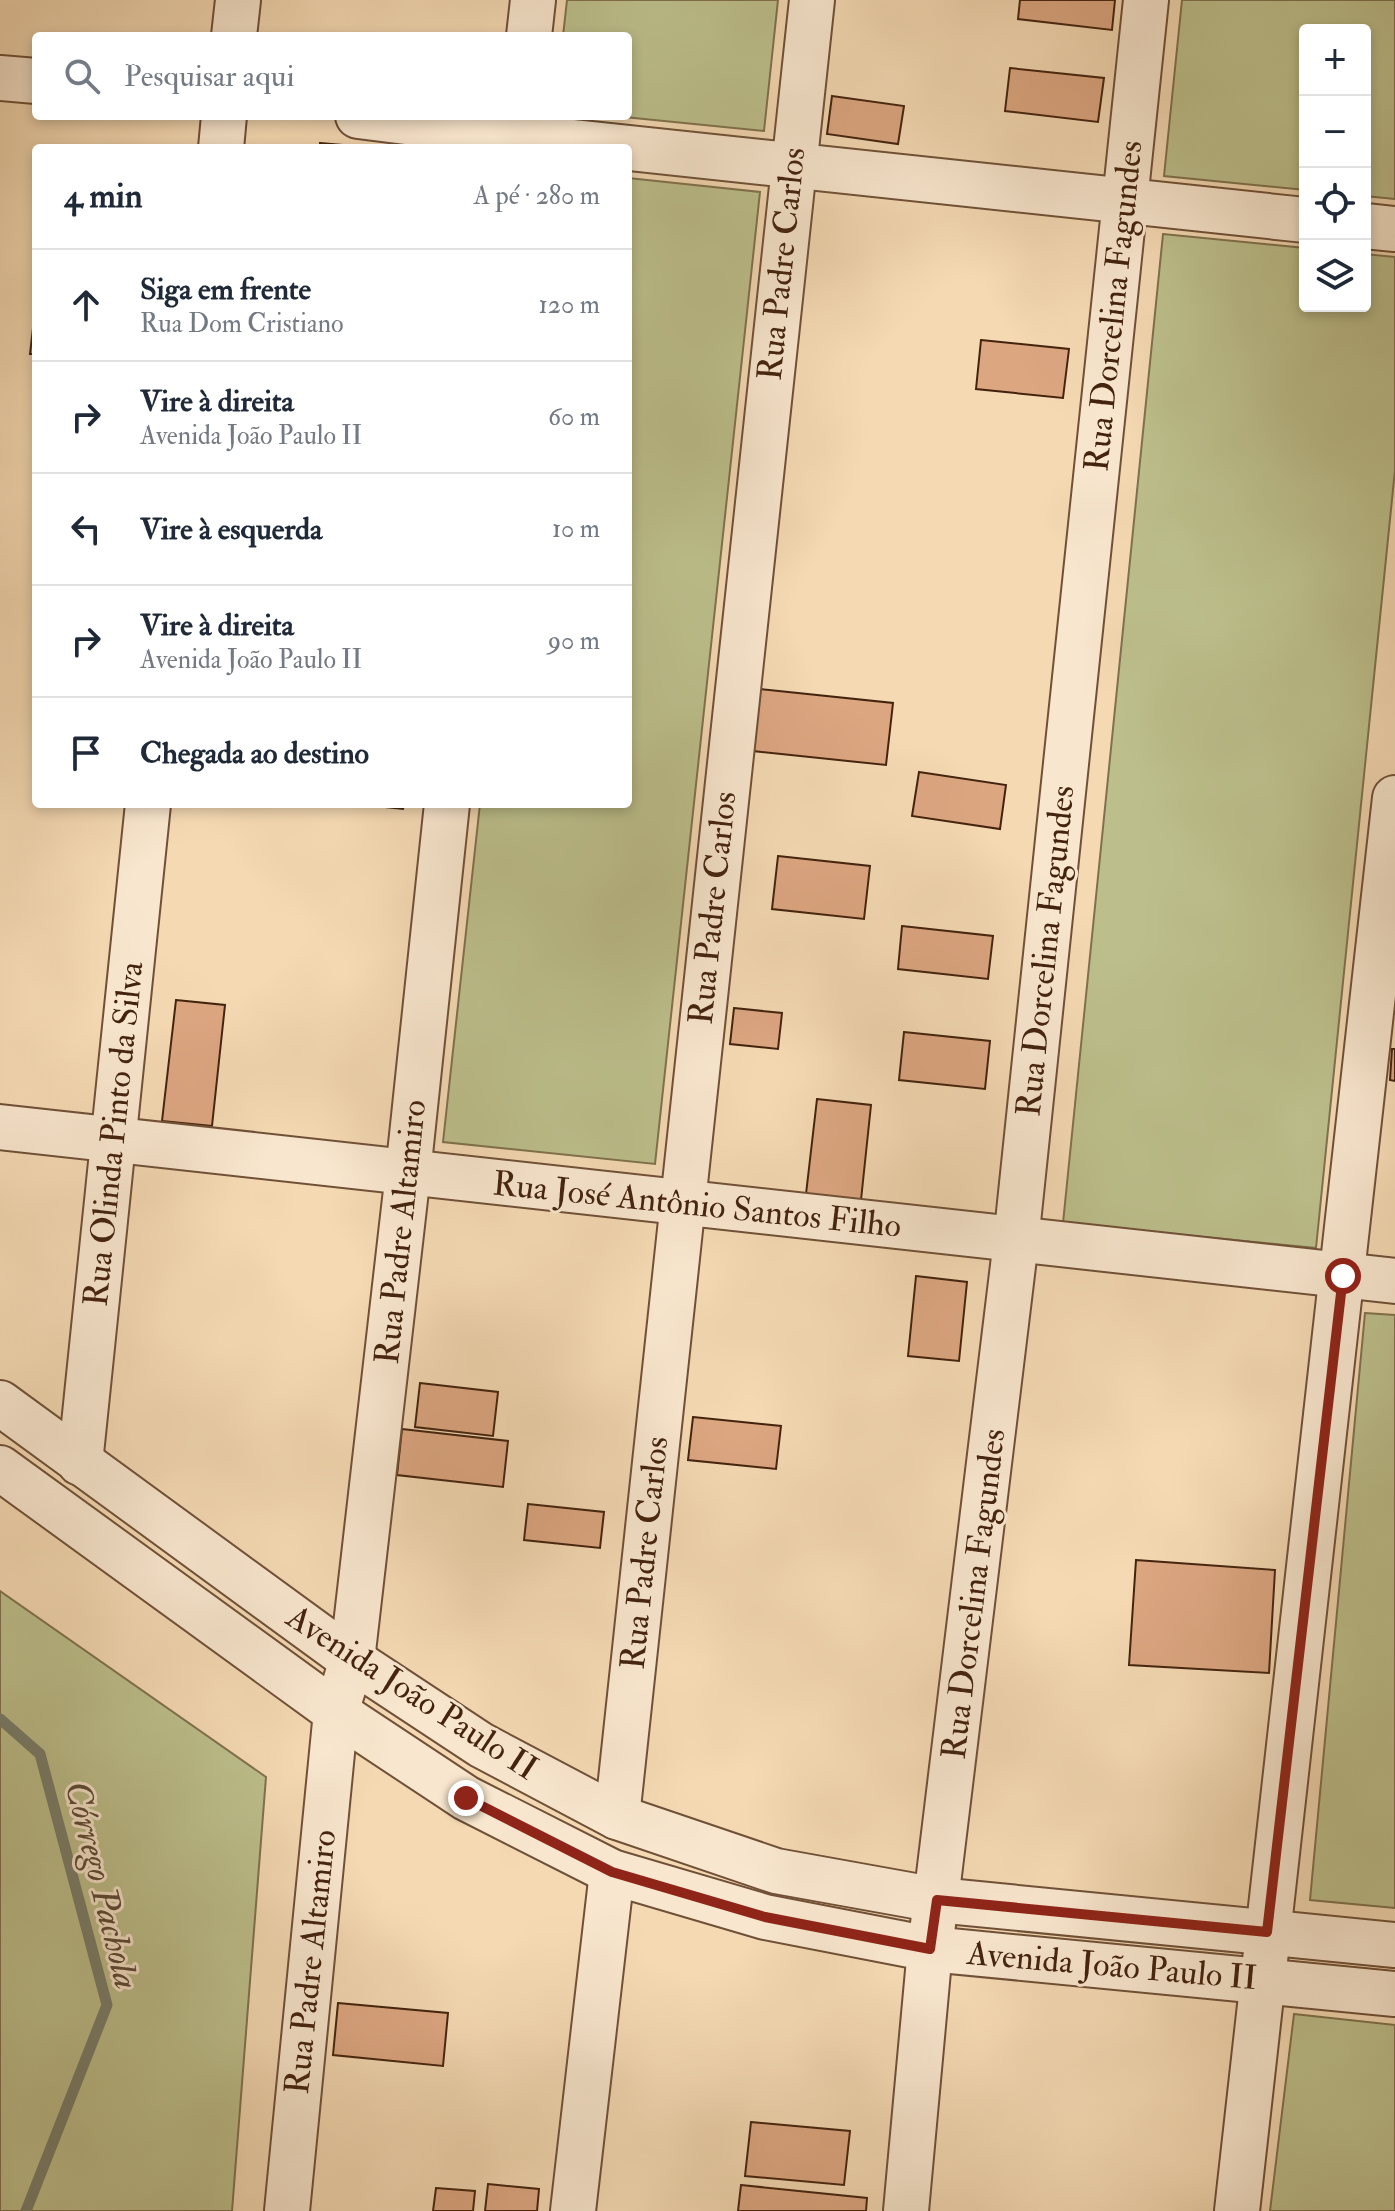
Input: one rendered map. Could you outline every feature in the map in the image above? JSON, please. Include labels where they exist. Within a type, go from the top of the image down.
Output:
[{"type":"street","points":[[234,32],[238,0]]},
{"type":"street","points":[[529,32],[533,0]]},
{"type":"street","name":"Rua Padre Carlos","points":[[617,1817],[812,0]]},
{"type":"street","name":"Rua Dorcelina Fagundes","points":[[930,1949],[1016,1241],[1146,0]]},
{"type":"street","points":[[0,78],[32,81]]},
{"type":"street","points":[[221,144],[224,120]]},
{"type":"street","points":[[395,120],[615,144]]},
{"type":"street","points":[[632,146],[1299,219]]},
{"type":"street","points":[[1371,227],[1395,229]]},
{"type":"street","points":[[1237,2211],[1395,798]]},
{"type":"street","name":"Rua Olinda Pinto da Silva","points":[[80,1463],[148,808]]},
{"type":"street","name":"Rua Padre Altamiro","points":[[287,2211],[336,1712],[352,1660],[447,808]]},
{"type":"street","name":"Rua José Antônio Santos Filho","points":[[0,1127],[1395,1281]]},
{"type":"street","name":"Avenida João Paulo II","points":[[0,1403],[352,1660],[481,1745],[617,1817],[776,1871],[937,1900],[1395,1945]]},
{"type":"street","name":"Avenida João Paulo II","points":[[0,1468],[336,1712],[466,1798],[612,1872],[765,1917],[930,1949],[1395,1994]]},
{"type":"street","points":[[573,2211],[612,1872]]},
{"type":"street","points":[[906,2211],[930,1949]]},
{"type":"green space","points":[[567,0],[778,0],[764,131],[632,118],[632,32],[563,32]]},
{"type":"green space","points":[[1182,0],[1395,0],[1395,199],[1371,197],[1371,24],[1299,24],[1299,189],[1164,176]]},
{"type":"green space","points":[[632,178],[760,192],[655,1164],[443,1142],[480,808],[632,808]]},
{"type":"green space","points":[[1163,234],[1299,247],[1299,312],[1371,312],[1371,255],[1395,257],[1395,470],[1316,1248],[1063,1223]]},
{"type":"green space","points":[[1365,1313],[1395,1315],[1395,1908],[1310,1900]]},
{"type":"green space","points":[[0,1591],[266,1777],[232,2211],[0,2211]]},
{"type":"green space","points":[[1294,2014],[1395,2025],[1395,2211],[1270,2211]]},
{"type":"building","points":[[1020,0],[1115,0],[1112,30],[1018,19]]},
{"type":"building","points":[[1010,68],[1104,78],[1098,122],[1005,111]]},
{"type":"building","points":[[832,96],[904,106],[898,144],[827,134]]},
{"type":"building","points":[[981,340],[1069,349],[1063,398],[976,389]]},
{"type":"building","points":[[760,689],[893,703],[886,765],[753,751]]},
{"type":"building","points":[[919,772],[1006,785],[1000,829],[912,816]]},
{"type":"building","points":[[778,856],[870,866],[864,919],[772,909]]},
{"type":"building","points":[[902,926],[993,936],[988,979],[898,969]]},
{"type":"building","points":[[176,1000],[225,1005],[212,1126],[162,1121]]},
{"type":"building","points":[[734,1008],[782,1013],[778,1049],[730,1044]]},
{"type":"building","points":[[904,1032],[990,1041],[985,1089],[899,1080]]},
{"type":"building","points":[[1392,1049],[1395,1049],[1395,1081],[1390,1080]]},
{"type":"building","points":[[817,1099],[871,1105],[861,1200],[806,1194]]},
{"type":"building","points":[[916,1276],[967,1282],[959,1361],[908,1356]]},
{"type":"building","points":[[420,1383],[498,1392],[493,1436],[415,1427]]},
{"type":"building","points":[[693,1417],[781,1426],[776,1469],[688,1460]]},
{"type":"building","points":[[402,1429],[508,1441],[503,1487],[397,1475]]},
{"type":"building","points":[[528,1504],[604,1512],[600,1548],[524,1540]]},
{"type":"building","points":[[1136,1560],[1275,1570],[1269,1673],[1129,1665]]},
{"type":"building","points":[[338,2003],[448,2013],[443,2066],[333,2055]]},
{"type":"building","points":[[751,2122],[850,2131],[844,2185],[745,2176]]},
{"type":"building","points":[[488,2184],[539,2189],[537,2211],[485,2211]]},
{"type":"building","points":[[741,2185],[867,2198],[866,2211],[738,2211]]},
{"type":"building","points":[[436,2188],[475,2191],[473,2211],[433,2211]]},
{"type":"waterway","name":"Córrego Pachola","points":[[0,1719],[40,1754],[107,2005],[26,2211]]},
{"type":"route","points":[[466,1798],[612,1872],[765,1917],[930,1949],[937,1900],[1267,1932],[1343,1276]]}]
